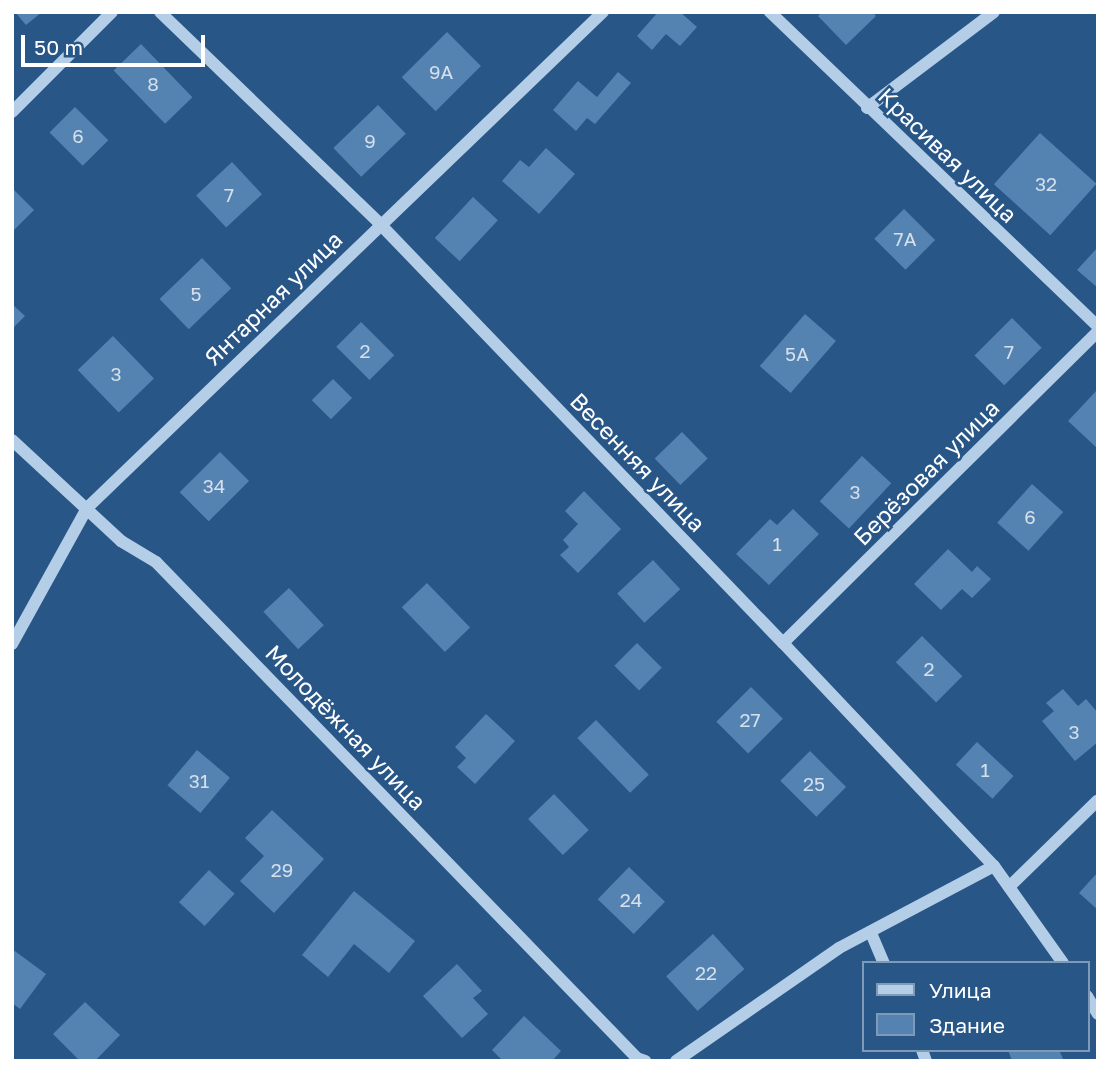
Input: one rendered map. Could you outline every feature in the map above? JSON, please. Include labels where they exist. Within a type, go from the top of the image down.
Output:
[{"type":"street","points":[[12,112],[113,12]]},
{"type":"street","name":"Весенняя улица","points":[[160,12],[380,224],[783,643],[994,866],[1062,961]]},
{"type":"street","name":"Янтарная улица","points":[[12,644],[87,508],[603,12]]},
{"type":"street","name":"Красивая улица","points":[[770,12],[1098,329]]},
{"type":"street","points":[[867,107],[995,12]]},
{"type":"street","name":"Берёзовая улица","points":[[783,643],[1098,329]]},
{"type":"street","name":"Молодёжная улица","points":[[12,440],[121,541],[156,562],[641,1059]]},
{"type":"street","points":[[1009,887],[1098,800]]},
{"type":"street","points":[[676,1061],[839,948],[994,866]]},
{"type":"street","points":[[871,933],[883,961]]},
{"type":"building","points":[[15,12],[42,12],[26,25]]},
{"type":"building","points":[[658,12],[680,12],[697,27],[680,46],[666,34],[652,50],[637,36]]},
{"type":"building","points":[[822,12],[872,12],[876,16],[846,45],[818,16]]},
{"type":"building","points":[[447,32],[481,66],[436,111],[402,77]]},
{"type":"building","points":[[141,44],[192,97],[165,124],[114,70]]},
{"type":"building","points":[[618,72],[631,83],[595,124],[587,118],[576,131],[553,110],[578,81],[597,97]]},
{"type":"building","points":[[378,105],[406,134],[361,177],[333,148]]},
{"type":"building","points":[[75,107],[108,140],[83,166],[50,132]]},
{"type":"building","points":[[1040,133],[1096,184],[1050,235],[994,184]]},
{"type":"building","points":[[546,148],[575,174],[539,214],[502,181],[520,160],[529,167]]},
{"type":"building","points":[[232,162],[262,194],[226,228],[196,195]]},
{"type":"building","points":[[12,188],[34,210],[12,232]]},
{"type":"building","points":[[473,197],[498,220],[460,261],[435,238]]},
{"type":"building","points":[[904,209],[935,240],[905,270],[874,239]]},
{"type":"building","points":[[1098,247],[1098,288],[1077,270]]},
{"type":"building","points":[[202,258],[231,288],[189,329],[160,299]]},
{"type":"building","points":[[12,304],[25,316],[12,329]]},
{"type":"building","points":[[805,314],[836,341],[791,393],[760,366]]},
{"type":"building","points":[[1012,318],[1042,348],[1004,385],[975,355]]},
{"type":"building","points":[[361,322],[394,355],[369,380],[336,347]]},
{"type":"building","points":[[113,336],[154,378],[119,412],[78,370]]},
{"type":"building","points":[[333,379],[352,398],[331,419],[312,400]]},
{"type":"building","points":[[1098,389],[1098,449],[1068,421]]},
{"type":"building","points":[[682,432],[708,459],[680,485],[655,458]]},
{"type":"building","points":[[220,452],[249,481],[209,521],[180,492]]},
{"type":"building","points":[[862,456],[891,483],[849,529],[820,501]]},
{"type":"building","points":[[1032,484],[1063,512],[1028,551],[997,523]]},
{"type":"building","points":[[584,491],[621,529],[578,573],[560,555],[569,547],[563,540],[578,524],[565,511]]},
{"type":"building","points":[[793,509],[819,534],[769,585],[736,554],[770,519],[777,525]]},
{"type":"building","points":[[948,549],[972,572],[977,566],[991,579],[972,598],[962,589],[941,610],[914,584]]},
{"type":"building","points":[[653,560],[680,589],[644,623],[617,593]]},
{"type":"building","points":[[427,583],[470,628],[445,652],[402,607]]},
{"type":"building","points":[[289,588],[324,625],[298,649],[263,612]]},
{"type":"building","points":[[922,636],[962,676],[936,702],[896,662]]},
{"type":"building","points":[[637,643],[662,668],[639,690],[614,666]]},
{"type":"building","points":[[751,687],[783,719],[748,753],[716,722]]},
{"type":"building","points":[[1063,689],[1078,706],[1086,699],[1098,713],[1098,742],[1075,761],[1042,721],[1054,711],[1046,703]]},
{"type":"building","points":[[486,714],[515,741],[475,784],[457,767],[466,758],[455,747]]},
{"type":"building","points":[[596,720],[649,775],[630,793],[577,738]]},
{"type":"building","points":[[977,742],[1014,776],[992,799],[956,765]]},
{"type":"building","points":[[197,750],[230,778],[200,813],[167,785]]},
{"type":"building","points":[[810,751],[846,787],[816,817],[780,781]]},
{"type":"building","points":[[554,794],[589,830],[563,855],[528,819]]},
{"type":"building","points":[[272,810],[324,859],[274,913],[240,881],[264,856],[245,838]]},
{"type":"building","points":[[629,867],[665,902],[634,934],[598,899]]},
{"type":"building","points":[[209,870],[235,894],[205,926],[179,902]]},
{"type":"building","points":[[1098,872],[1098,910],[1079,893]]},
{"type":"building","points":[[354,891],[415,941],[389,973],[354,944],[328,977],[302,955]]},
{"type":"building","points":[[713,934],[744,969],[698,1011],[666,976]]},
{"type":"building","points":[[12,949],[46,974],[20,1009],[12,1003]]},
{"type":"building","points":[[457,964],[482,991],[473,998],[488,1014],[462,1038],[423,996]]},
{"type":"building","points":[[85,1002],[120,1035],[95,1061],[80,1061],[53,1034]]},
{"type":"building","points":[[524,1016],[561,1051],[552,1061],[503,1061],[492,1050]]},
{"type":"building","points":[[1009,1052],[1060,1052],[1064,1061],[1012,1061]]}]
